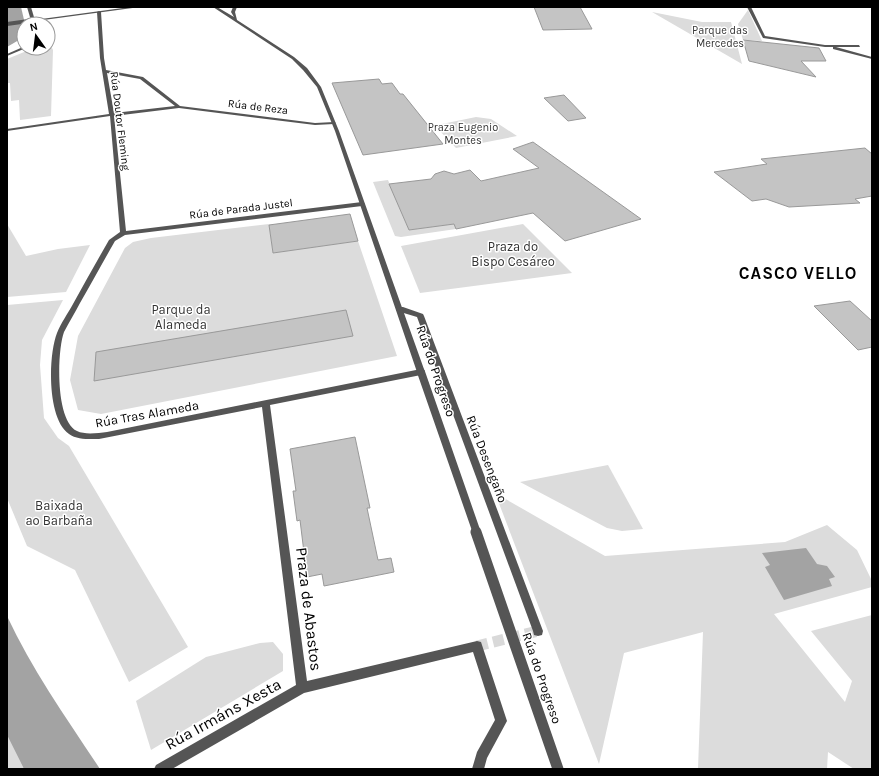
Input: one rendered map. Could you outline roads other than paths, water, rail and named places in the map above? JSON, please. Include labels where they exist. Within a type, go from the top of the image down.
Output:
[{"type":"street","points":[[56,18],[138,7]]},
{"type":"street","name":"Rúa do Progreso","points":[[217,7],[234,7],[233,12],[236,19]]},
{"type":"street","name":"Rúa do Progreso","points":[[217,7],[293,58],[305,69],[319,87],[334,123],[400,309],[558,769]]},
{"type":"street","points":[[748,7],[764,37],[825,46],[859,46]]},
{"type":"street","name":"Rúa Doutor Fleming","points":[[99,12],[104,71],[112,115],[123,233]]},
{"type":"street","points":[[825,46],[858,56],[872,58]]},
{"type":"street","points":[[104,71],[141,78],[179,107]]},
{"type":"street","name":"Rúa de Reza","points":[[7,130],[179,107],[315,124],[334,123]]},
{"type":"street","name":"Rúa de Parada Justel","points":[[123,233],[362,204]]},
{"type":"street","name":"Rúa Tras Alameda","points":[[123,233],[112,240],[59,337],[55,360],[55,386],[60,412],[66,425],[73,433],[92,436],[107,435],[421,372]]},
{"type":"street","name":"Rúa Desengaño","points":[[400,309],[420,316],[538,631]]},
{"type":"street","name":"Praza de Abastos","points":[[266,404],[302,688],[477,646],[501,721],[481,756],[478,769]]},
{"type":"street","name":"Rúa Irmáns Xesta","points":[[162,768],[302,688]]},
{"type":"tunnel","points":[[477,646],[538,631]]},
{"type":"district","name":"CASCO VELLO","points":[[798,273]]},
{"type":"park label","name":"Parque das Mercedes","points":[[720,36]]},
{"type":"park label","name":"Praza Eugenio Montes","points":[[463,133]]},
{"type":"park label","name":"Praza do Bispo Cesáreo","points":[[513,254]]},
{"type":"park label","name":"Parque da Alameda","points":[[181,316]]},
{"type":"park label","name":"Baixada ao Barbaña","points":[[59,512]]}]
